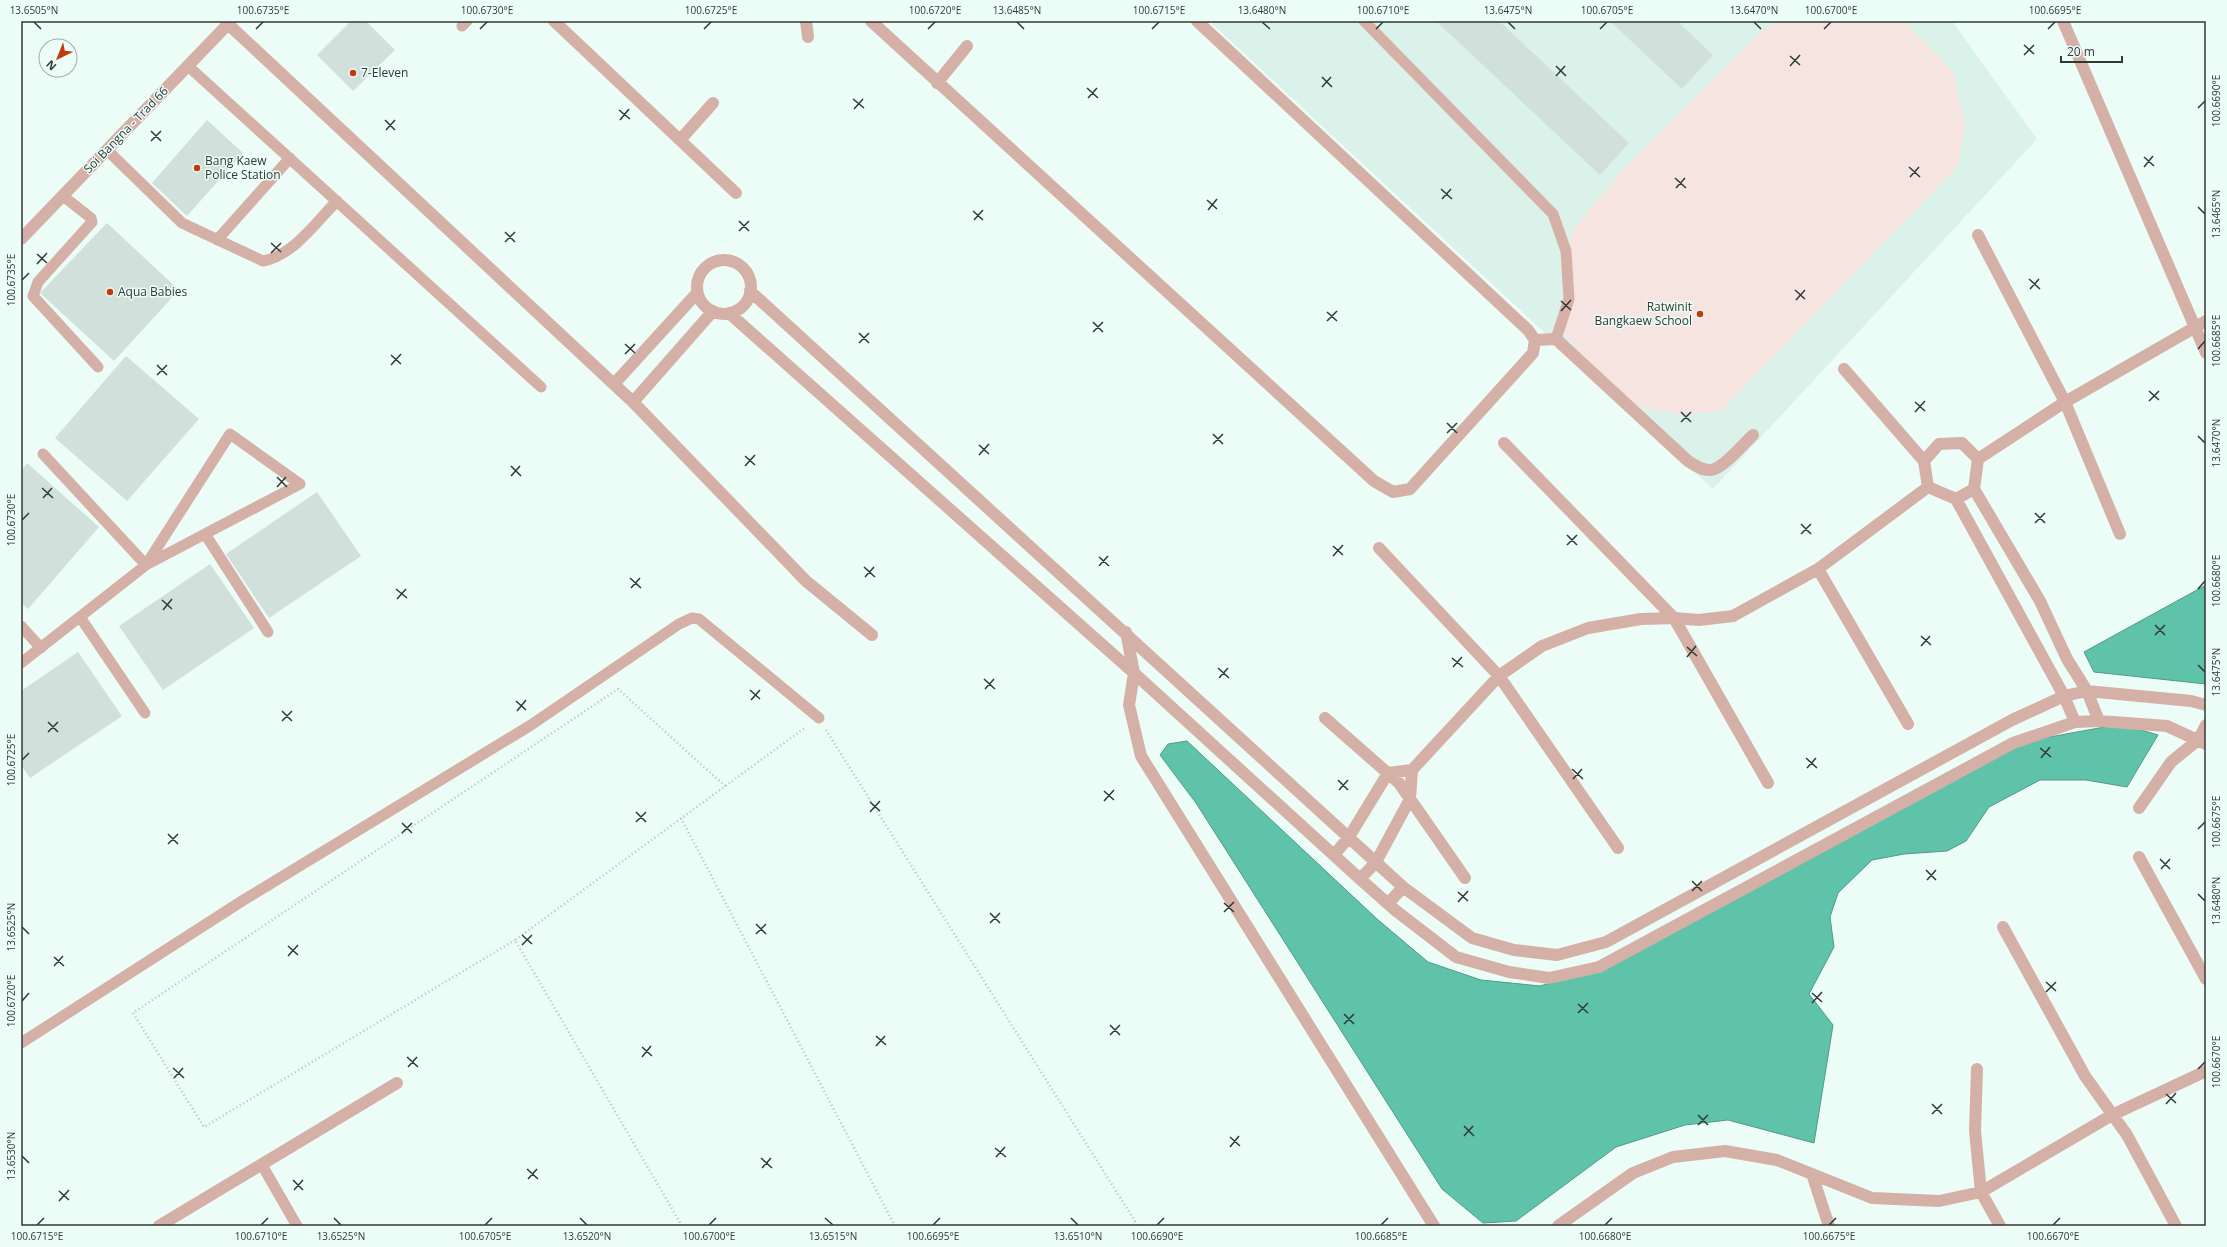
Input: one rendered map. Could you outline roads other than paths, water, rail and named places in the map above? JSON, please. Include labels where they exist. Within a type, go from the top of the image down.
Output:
[{"type":"street","points":[[554,21],[736,193]]},
{"type":"street","points":[[806,21],[808,37]]},
{"type":"street","points":[[871,21],[937,83],[1374,481],[1393,492],[1410,489],[1533,353],[1535,340],[1522,325],[1197,21]]},
{"type":"street","points":[[2063,21],[2206,353]]},
{"type":"street","points":[[229,23],[633,402],[806,581],[872,635]]},
{"type":"street","name":"Soi Bangna - Trad 66","points":[[21,239],[229,23]]},
{"type":"street","points":[[937,83],[968,46]]},
{"type":"street","points":[[680,140],[713,103]]},
{"type":"street","points":[[1978,235],[2065,402],[2120,534]]},
{"type":"street","points":[[729,313],[744,305],[750,291],[750,280],[745,271],[737,264],[728,260],[717,260],[707,265],[701,273],[697,283],[697,293],[703,304],[713,311],[729,313],[1134,674],[1388,904],[1456,957],[1509,972],[1549,978],[1599,967],[2013,743],[2075,722],[2099,721],[2167,726],[2202,742]]},
{"type":"street","points":[[750,291],[1126,632],[1403,887],[1472,938],[1514,950],[1557,955],[1606,942],[2012,720],[2064,696],[2087,691],[2191,701],[2206,705]]},
{"type":"street","points":[[614,384],[697,293]]},
{"type":"street","points":[[633,402],[713,311]]},
{"type":"street","points":[[2099,721],[2087,691],[2066,659],[2040,601],[1974,489],[1978,459],[2065,402],[2206,321]]},
{"type":"street","points":[[1535,340],[1556,339],[1688,462],[1699,467],[1709,471],[1718,469],[1753,434]]},
{"type":"street","points":[[1844,369],[1924,461],[1928,486]]},
{"type":"street","points":[[1504,442],[1674,618],[1768,783]]},
{"type":"street","points":[[1924,461],[1939,444],[1954,443],[1962,443],[1978,459]]},
{"type":"street","points":[[1928,486],[1956,499],[2064,696],[2075,722]]},
{"type":"street","points":[[1360,879],[1376,862],[1410,799],[1412,770],[1499,676],[1542,646],[1588,628],[1641,619],[1674,618],[1699,620],[1734,616],[1818,569],[1928,486]]},
{"type":"street","points":[[1956,499],[1974,489]]},
{"type":"street","points":[[1379,548],[1499,676],[1618,848]]},
{"type":"street","points":[[1818,569],[1908,724]]},
{"type":"street","points":[[1126,632],[1134,674],[1129,705],[1141,756],[1434,1226]]},
{"type":"street","points":[[1325,718],[1399,783],[1465,878]]},
{"type":"street","points":[[2139,808],[2171,762],[2202,742],[2206,725]]},
{"type":"street","points":[[1388,773],[1412,770]]},
{"type":"street","points":[[1334,855],[1349,837],[1388,773]]},
{"type":"street","points":[[1774,851],[1786,866]]},
{"type":"street","points":[[2139,857],[2206,979]]},
{"type":"street","points":[[1388,904],[1403,887]]},
{"type":"street","points":[[2003,927],[2085,1076],[2112,1116],[2127,1135],[2176,1226]]},
{"type":"street","points":[[1977,1069],[1975,1131],[1981,1192],[2000,1226]]},
{"type":"street","points":[[1558,1226],[1633,1173],[1673,1157],[1725,1151],[1777,1160],[1872,1198],[1939,1201],[1981,1192],[2112,1116],[2206,1071]]},
{"type":"street","points":[[160,1226],[397,1083]]},
{"type":"street","points":[[1812,1174],[1829,1226]]},
{"type":"lane","points":[[1364,21],[1553,214],[1566,251],[1569,299],[1556,339]]},
{"type":"lane","points":[[188,66],[541,387]]},
{"type":"lane","points":[[107,150],[182,222],[217,240],[264,261],[276,259],[288,250],[337,201]]},
{"type":"lane","points":[[217,240],[290,158]]},
{"type":"lane","points":[[63,196],[91,218],[92,222],[38,282],[33,296],[98,367]]},
{"type":"lane","points":[[21,664],[146,565],[300,484],[230,434],[146,565]]},
{"type":"lane","points":[[43,454],[146,565]]},
{"type":"lane","points":[[205,534],[268,632]]},
{"type":"lane","points":[[80,617],[145,713]]},
{"type":"lane","points":[[21,1042],[242,901],[531,725],[679,624],[692,618],[699,619],[819,718]]},
{"type":"lane","points":[[21,626],[41,648]]},
{"type":"lane","points":[[262,1165],[297,1226]]},
{"type":"place","name":"7-Eleven","points":[[353,73]]},
{"type":"place","name":"Bang Kaew Police Station","points":[[197,168]]},
{"type":"place","name":"Aqua Babies","points":[[110,292]]},
{"type":"place","name":"Ratwinit Bangkaew School","points":[[1700,314]]}]
